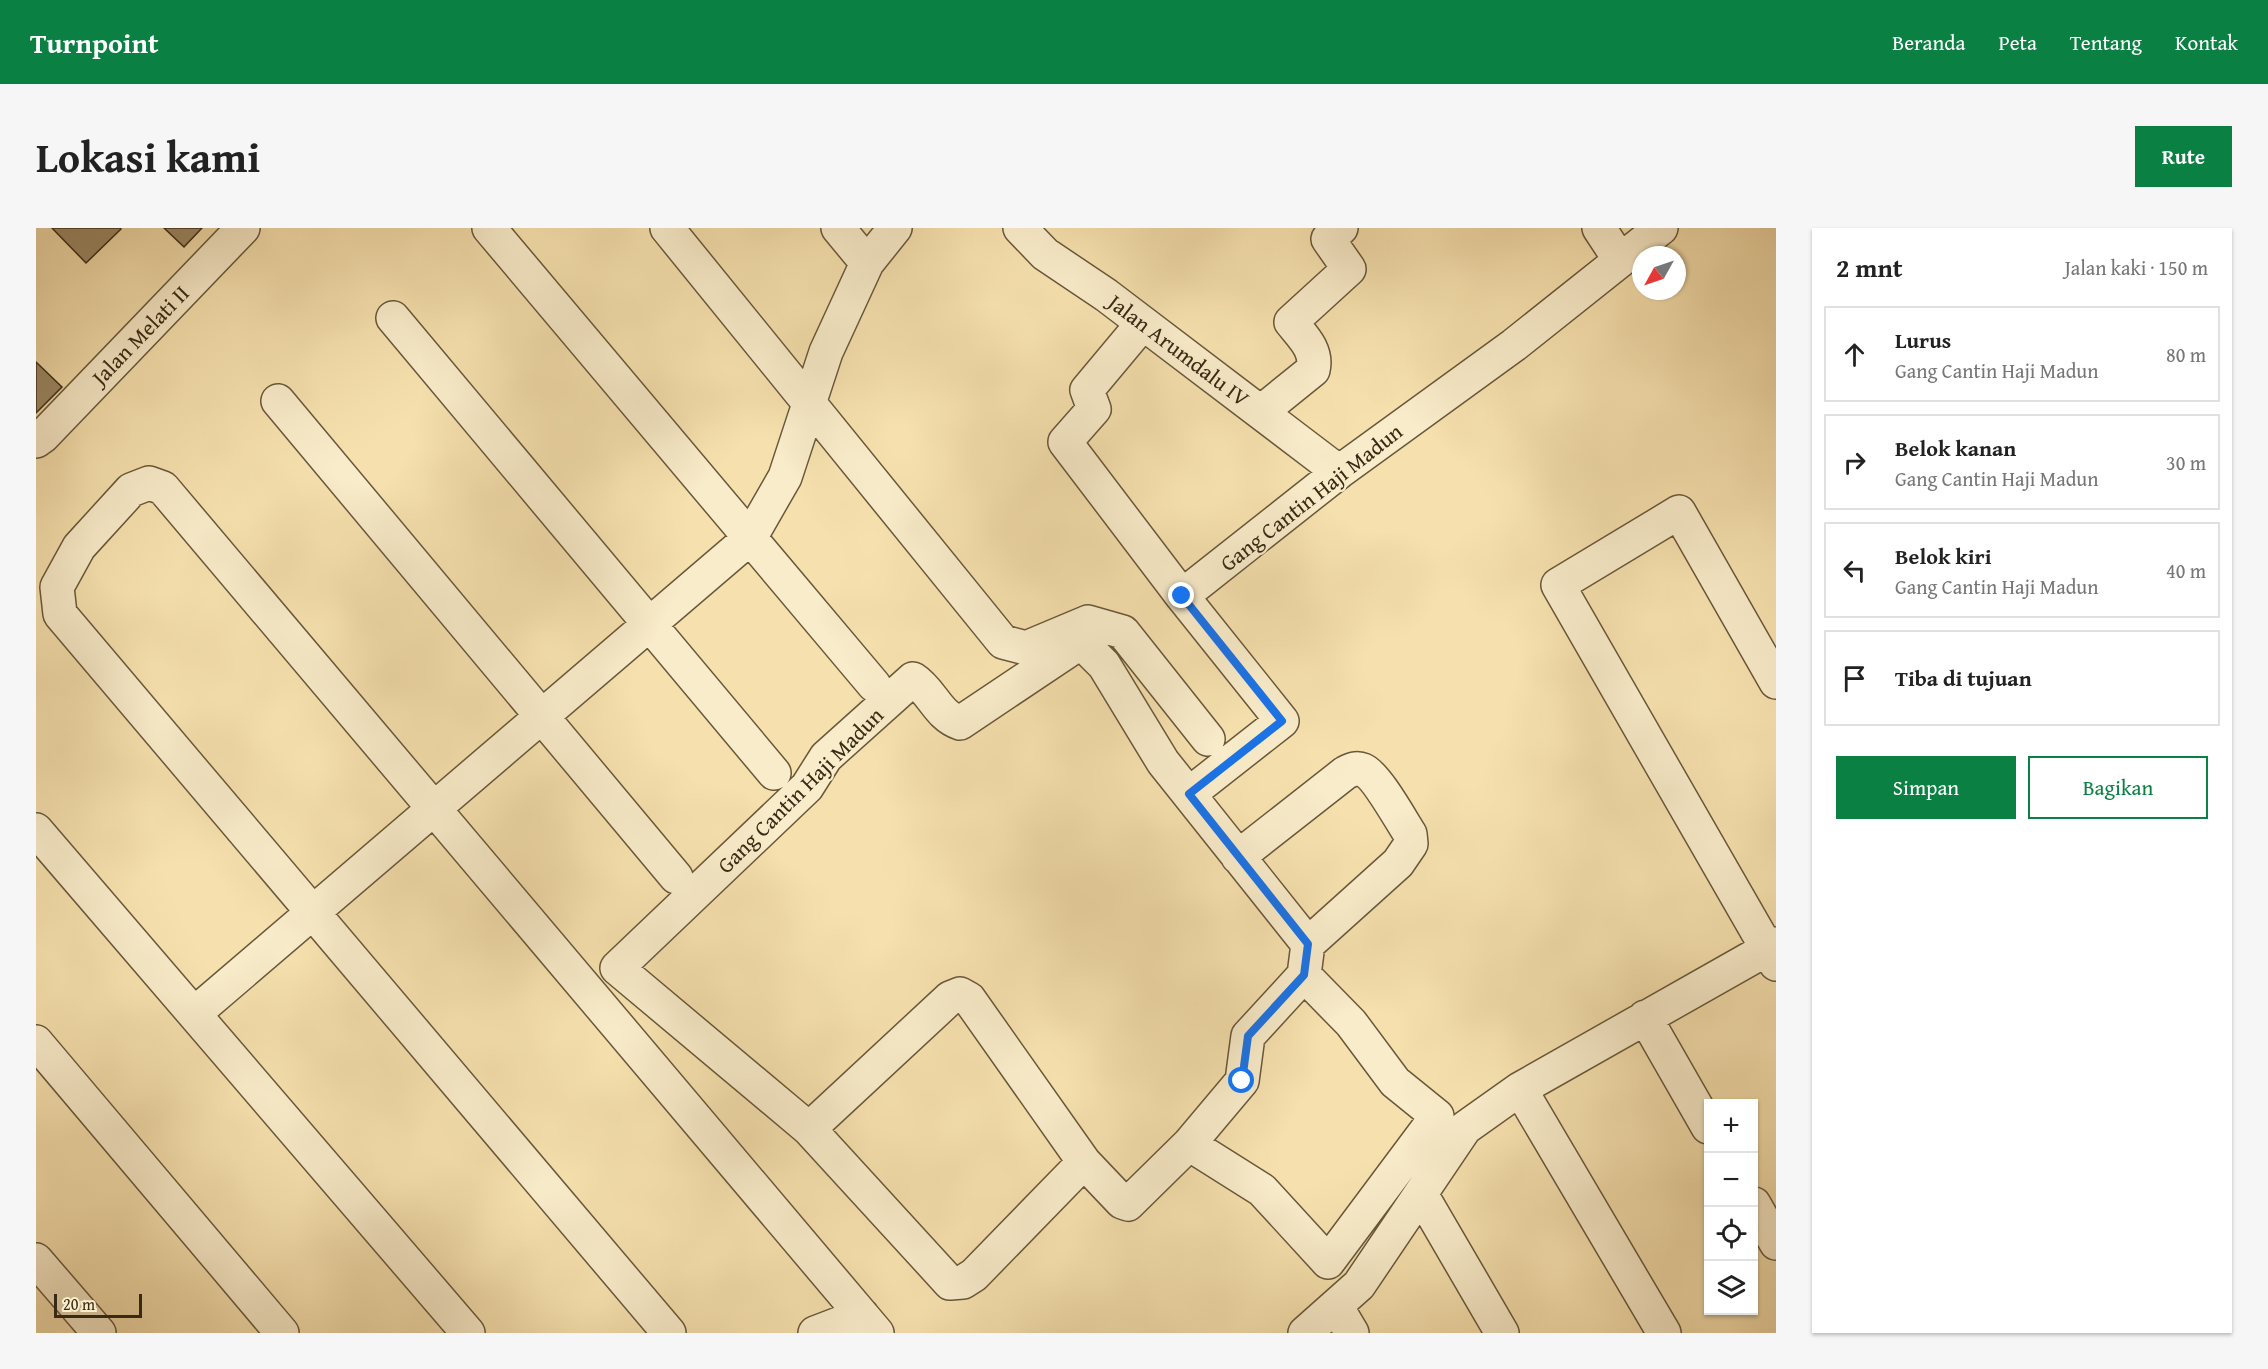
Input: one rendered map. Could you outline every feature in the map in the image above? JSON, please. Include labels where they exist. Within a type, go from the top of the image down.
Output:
[{"type":"street","name":"Jalan Melati II","points":[[36,441],[243,228]]},
{"type":"street","points":[[489,228],[874,686]]},
{"type":"street","points":[[667,228],[1003,642],[1026,648],[1088,622],[1123,632],[1208,739]]},
{"type":"street","points":[[838,228],[867,263]]},
{"type":"street","points":[[194,1014],[750,538],[785,477],[826,352],[867,263],[895,228]]},
{"type":"street","name":"Jalan Arumdalu IV","points":[[1020,228],[1045,254],[1106,295],[1339,472]]},
{"type":"street","points":[[1599,228],[1620,260]]},
{"type":"street","name":"Gang Cantin Haji Madun","points":[[1182,596],[1339,472],[1514,345],[1661,228]]},
{"type":"street","points":[[1261,412],[1313,370],[1315,361],[1311,349],[1290,322],[1349,269],[1334,233]]},
{"type":"street","points":[[393,318],[774,773]]},
{"type":"street","points":[[1143,323],[1087,390],[1094,409],[1065,442],[1182,596],[1282,721],[1189,794]]},
{"type":"street","points":[[278,401],[676,877]]},
{"type":"street","points":[[669,1333],[60,614],[57,587],[79,547],[131,490],[149,483],[164,488],[869,1324]]},
{"type":"street","points":[[1305,1333],[1344,1319],[1359,1285],[1465,1128],[1520,1089],[1645,1017],[1773,952],[1558,585],[1680,512],[1776,682]]},
{"type":"street","name":"Gang Cantin Haji Madun","points":[[809,1129],[617,968],[807,787],[826,757],[913,679],[921,684],[949,719],[960,723],[1075,646],[1086,647],[1104,665],[1163,762],[1238,857],[1306,960],[1395,1082],[1437,1116],[1328,1262],[1262,1190],[1190,1144]]},
{"type":"street","points":[[1084,1162],[974,1275],[963,1282],[950,1283],[809,1129],[950,998],[960,994],[969,999],[1084,1162],[1122,1202],[1128,1204],[1190,1144],[1242,1081],[1248,1036],[1306,960],[1398,863],[1411,844],[1410,834],[1372,775],[1362,769],[1354,769],[1345,773],[1238,857]]},
{"type":"street","points":[[36,830],[468,1333]]},
{"type":"street","points":[[1645,1017],[1704,1120]]},
{"type":"street","points":[[36,1042],[282,1333]]},
{"type":"street","points":[[1520,1089],[1664,1333]]},
{"type":"street","points":[[1421,1194],[1502,1333]]},
{"type":"street","points":[[1756,1207],[1776,1243]]},
{"type":"street","points":[[36,1260],[99,1333]]},
{"type":"street","points":[[815,1333],[869,1324]]},
{"type":"building","points":[[52,228],[120,228],[121,229],[86,263]]},
{"type":"building","points":[[164,228],[202,228],[184,247]]},
{"type":"building","points":[[36,362],[62,387],[36,413]]},
{"type":"route","points":[[1182,596],[1282,721],[1189,794],[1308,944],[1304,975],[1248,1036],[1242,1081]]}]
